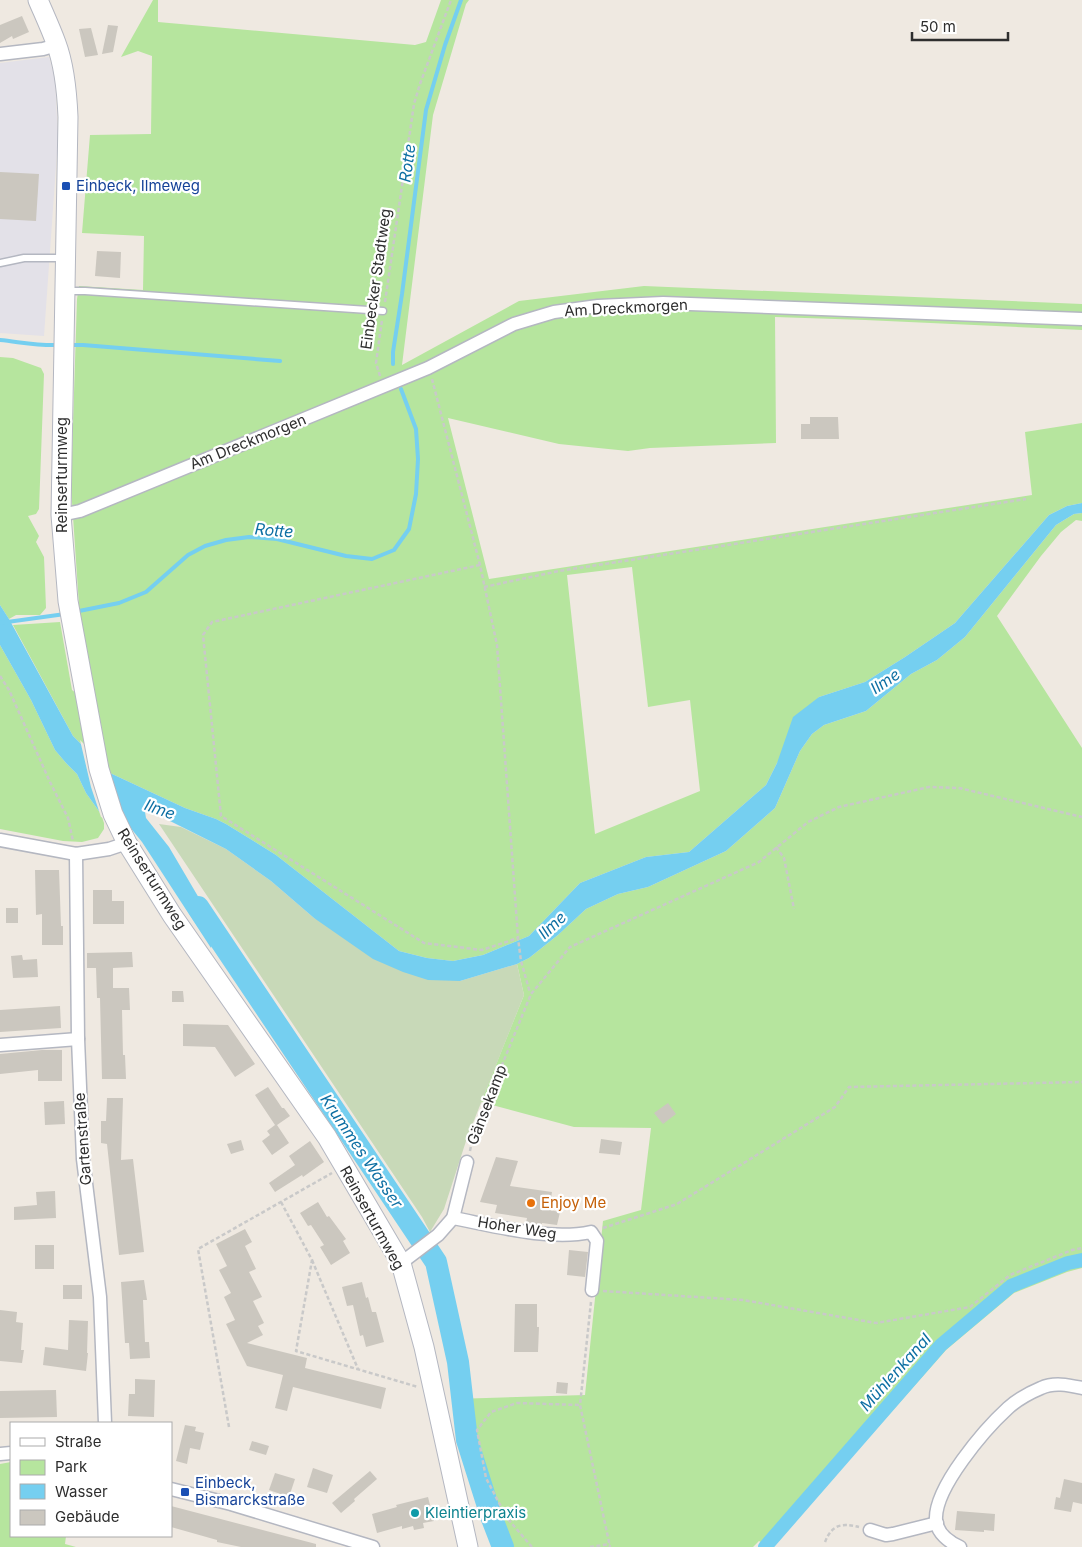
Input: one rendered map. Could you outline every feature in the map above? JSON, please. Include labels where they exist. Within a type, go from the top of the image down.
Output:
[{"type":"main road","name":"Reinserturmweg","points":[[38,0],[57,45],[67,95],[60,515],[68,601],[99,769],[113,814],[127,843],[172,914],[327,1137],[344,1166],[408,1258],[424,1347],[468,1547]]},
{"type":"street","points":[[0,54],[43,49],[57,45]]},
{"type":"street","name":"Am Dreckmorgen","points":[[60,515],[80,511],[383,387],[428,368],[514,324],[554,312],[598,306],[663,303],[1082,319]]},
{"type":"street","points":[[0,840],[76,854],[109,849],[127,843]]},
{"type":"street","name":"Gartenstraße","points":[[76,854],[78,1039],[83,1159],[100,1297],[105,1422]]},
{"type":"street","points":[[0,1045],[78,1039]]},
{"type":"street","name":"Gänsekamp","points":[[453,1218],[467,1162]]},
{"type":"street","points":[[408,1258],[438,1235],[453,1218]]},
{"type":"street","name":"Hoher Weg","points":[[453,1218],[549,1235],[578,1235],[591,1232]]},
{"type":"street","points":[[591,1232],[597,1241],[592,1290]]},
{"type":"street","points":[[960,1547],[949,1542],[940,1532],[937,1523],[938,1508],[945,1487],[973,1447],[1009,1407],[1042,1387],[1058,1384],[1082,1388]]},
{"type":"street","points":[[172,1489],[232,1504],[373,1547]]},
{"type":"street","points":[[870,1530],[893,1534],[937,1523]]},
{"type":"lane","points":[[0,263],[24,258],[65,258]]},
{"type":"lane","points":[[65,291],[383,311]]},
{"type":"path","name":"Einbecker Stadtweg","points":[[383,387],[376,363],[414,104],[451,0]]},
{"type":"path","points":[[428,368],[480,565],[497,645],[518,938],[521,960],[531,994]]},
{"type":"path","points":[[484,587],[559,571],[1026,499]]},
{"type":"path","points":[[480,565],[212,622],[203,635],[220,816],[424,943],[482,950],[518,938]]},
{"type":"path","points":[[0,676],[9,690],[68,818],[76,854]]},
{"type":"path","name":"Gänsekamp","points":[[467,1162],[473,1136],[531,994],[570,947],[759,862],[808,822],[840,807],[929,786],[959,788],[1082,816]]},
{"type":"path","points":[[776,847],[784,858],[794,910]]},
{"type":"path","points":[[591,1232],[677,1204],[835,1107],[849,1086],[1082,1082]]},
{"type":"path","points":[[229,1427],[198,1249],[344,1166]]},
{"type":"path","points":[[281,1202],[312,1260],[358,1369]]},
{"type":"path","points":[[590,1547],[610,1546],[580,1405],[592,1290],[743,1300],[876,1323],[970,1307],[1010,1275],[1072,1250],[1082,1248]]},
{"type":"path","points":[[312,1260],[296,1351],[434,1392]]},
{"type":"path","points":[[532,1547],[507,1518],[486,1478],[477,1430],[491,1412],[517,1404],[580,1405]]},
{"type":"path","points":[[825,1542],[835,1527],[844,1524],[870,1530]]},
{"type":"shaded area","points":[[49,57],[55,79],[58,138],[44,336],[0,333],[0,63]]},
{"type":"green space","points":[[153,0],[158,0],[158,22],[415,45],[426,42],[441,0],[469,0],[466,4],[433,115],[402,365],[519,301],[644,286],[1082,304],[1082,330],[775,317],[776,443],[650,448],[628,451],[559,444],[448,418],[489,579],[1032,495],[1025,432],[1082,423],[1082,503],[1067,506],[1049,515],[955,623],[865,682],[819,697],[777,763],[766,785],[689,852],[646,857],[580,883],[529,936],[483,955],[453,961],[427,958],[399,951],[276,855],[226,824],[185,808],[110,773],[73,736],[13,625],[60,622],[72,690],[96,709],[80,620],[71,487],[77,299],[79,286],[143,290],[144,236],[82,233],[90,135],[151,134],[152,56],[138,51],[121,57]],"holes":[[[632,567],[648,707],[690,700],[700,791],[595,834],[567,575]]]},
{"type":"green space","points":[[0,357],[13,358],[41,368],[44,374],[39,509],[36,514],[28,516],[39,536],[36,542],[44,557],[46,608],[40,615],[16,615],[9,619],[0,605]]},
{"type":"green space","points":[[1082,513],[1082,521],[1076,520],[1061,532],[997,616],[1082,748],[1082,1268],[1014,1293],[946,1350],[772,1547],[759,1541],[753,1547],[496,1547],[461,1441],[454,1399],[585,1395],[603,1221],[641,1210],[651,1128],[574,1127],[481,1102],[524,995],[517,964],[529,958],[558,935],[586,909],[618,894],[648,887],[726,851],[775,808],[800,751],[812,734],[824,725],[866,711],[911,674],[937,660],[965,637],[1056,525],[1074,514]]},
{"type":"green space","points":[[0,645],[31,700],[55,750],[77,774],[86,793],[101,814],[104,829],[98,838],[82,842],[63,841],[0,829]]},
{"type":"green space","points":[[159,824],[181,827],[226,849],[271,881],[314,918],[460,981],[517,964],[524,995],[467,1138],[444,1209],[430,1232],[422,1217]]},
{"type":"green space","points":[[10,1462],[10,1537],[66,1537],[65,1544],[76,1547],[0,1547],[0,1464]]},
{"type":"water","name":"Ilme","points":[[1082,503],[1082,513],[1074,514],[1056,525],[965,637],[937,660],[911,674],[866,711],[824,725],[812,734],[800,751],[775,808],[726,851],[648,887],[618,894],[586,909],[558,935],[529,958],[517,964],[460,981],[428,980],[373,959],[314,918],[271,881],[226,849],[150,811],[145,812],[146,818],[169,847],[216,927],[211,948],[142,842],[129,826],[101,814],[86,793],[77,774],[55,750],[31,700],[0,645],[0,605],[73,736],[110,773],[185,808],[226,824],[276,855],[399,951],[427,958],[453,961],[483,955],[529,936],[580,883],[646,857],[689,852],[766,785],[777,763],[793,717],[819,697],[865,682],[955,623],[1049,515],[1067,506]]},
{"type":"pier","points":[[80,740],[109,769],[118,800],[131,831],[101,817],[91,787]]},
{"type":"building","points":[[22,16],[29,32],[13,39],[12,36],[0,43],[0,25]]},
{"type":"building","points":[[108,25],[118,26],[113,52],[102,54]]},
{"type":"building","points":[[91,28],[98,55],[85,57],[79,29]]},
{"type":"building","points":[[0,172],[39,174],[36,221],[0,219]]},
{"type":"building","points":[[97,251],[121,252],[120,278],[95,276]]},
{"type":"building","points":[[810,417],[838,417],[839,439],[801,439],[801,424],[810,424]]},
{"type":"building","points":[[35,870],[59,870],[63,945],[42,945],[42,914],[36,915]]},
{"type":"building","points":[[93,890],[112,890],[112,901],[124,901],[124,924],[93,924]]},
{"type":"building","points":[[6,908],[18,908],[18,923],[6,923]]},
{"type":"building","points":[[132,952],[133,967],[113,968],[113,988],[129,988],[130,1010],[122,1010],[123,1055],[125,1055],[126,1079],[102,1079],[100,998],[97,998],[96,968],[87,968],[87,953]]},
{"type":"building","points":[[22,955],[23,960],[37,959],[38,977],[13,978],[11,956]]},
{"type":"building","points":[[172,991],[183,991],[184,1002],[172,1002]]},
{"type":"building","points":[[60,1006],[61,1028],[0,1032],[0,1010]]},
{"type":"building","points":[[183,1024],[228,1025],[255,1064],[235,1077],[215,1047],[183,1046]]},
{"type":"building","points":[[62,1050],[62,1081],[38,1081],[38,1070],[0,1074],[0,1054]]},
{"type":"building","points":[[268,1087],[282,1108],[290,1116],[277,1125],[289,1143],[272,1155],[262,1141],[270,1135],[267,1131],[275,1125],[255,1095]]},
{"type":"building","points":[[107,1098],[123,1098],[121,1160],[133,1159],[144,1252],[119,1255],[107,1144],[101,1143],[101,1121],[106,1121]]},
{"type":"building","points":[[64,1101],[65,1124],[45,1125],[44,1102]]},
{"type":"building","points":[[668,1103],[676,1114],[663,1124],[654,1113]]},
{"type":"building","points":[[601,1139],[622,1142],[620,1155],[599,1153]]},
{"type":"building","points":[[241,1140],[244,1150],[231,1154],[227,1144]]},
{"type":"building","points":[[310,1141],[324,1162],[303,1177],[302,1175],[275,1192],[269,1183],[295,1165],[289,1156]]},
{"type":"building","points":[[496,1157],[518,1161],[510,1186],[552,1192],[549,1210],[560,1212],[557,1225],[542,1223],[541,1226],[526,1223],[527,1218],[495,1213],[497,1205],[480,1202]]},
{"type":"building","points":[[55,1191],[56,1218],[14,1220],[14,1207],[37,1205],[36,1192]]},
{"type":"building","points":[[318,1202],[327,1217],[329,1216],[346,1239],[343,1241],[350,1253],[331,1265],[320,1247],[324,1245],[311,1225],[308,1226],[300,1213]]},
{"type":"building","points":[[245,1229],[252,1242],[245,1246],[256,1269],[249,1272],[262,1297],[253,1301],[264,1323],[258,1326],[263,1335],[247,1343],[307,1358],[305,1368],[386,1388],[381,1409],[293,1387],[287,1411],[275,1408],[283,1375],[247,1366],[226,1324],[235,1320],[224,1297],[231,1293],[219,1270],[227,1266],[216,1244]]},
{"type":"building","points":[[35,1245],[54,1245],[54,1269],[35,1269]]},
{"type":"building","points":[[569,1250],[588,1252],[585,1277],[567,1275]]},
{"type":"building","points":[[144,1280],[147,1300],[143,1300],[145,1342],[149,1342],[150,1358],[130,1359],[129,1343],[125,1343],[121,1282]]},
{"type":"building","points":[[362,1282],[372,1312],[376,1312],[384,1342],[366,1347],[363,1335],[360,1336],[353,1305],[347,1306],[342,1287]]},
{"type":"building","points":[[63,1285],[82,1285],[82,1299],[63,1299]]},
{"type":"building","points":[[515,1304],[537,1304],[537,1327],[539,1327],[538,1352],[514,1352]]},
{"type":"building","points":[[0,1310],[17,1312],[16,1322],[23,1323],[21,1350],[24,1350],[22,1363],[0,1361]]},
{"type":"building","points":[[69,1320],[88,1321],[86,1371],[43,1365],[45,1347],[68,1350]]},
{"type":"building","points":[[135,1379],[155,1380],[154,1417],[128,1416],[129,1394],[135,1394]]},
{"type":"building","points":[[557,1382],[568,1383],[567,1394],[556,1393]]},
{"type":"building","points":[[56,1390],[57,1417],[0,1418],[0,1391]]},
{"type":"building","points":[[185,1425],[196,1427],[195,1431],[204,1433],[200,1450],[190,1448],[187,1464],[176,1461]]},
{"type":"building","points":[[252,1441],[269,1446],[266,1455],[249,1450]]},
{"type":"building","points":[[313,1468],[333,1475],[327,1493],[307,1487]]},
{"type":"building","points":[[370,1471],[377,1479],[341,1513],[332,1503]]},
{"type":"building","points":[[275,1473],[295,1479],[289,1497],[269,1490]]},
{"type":"building","points":[[1064,1479],[1082,1483],[1082,1504],[1073,1502],[1071,1512],[1054,1509],[1056,1497],[1060,1498]]},
{"type":"building","name":"Kleintierpraxis","points":[[428,1497],[434,1521],[423,1523],[424,1528],[414,1530],[413,1526],[402,1529],[402,1526],[377,1533],[372,1514],[397,1507],[396,1505]]},
{"type":"building","points":[[172,1506],[316,1544],[316,1547],[241,1547],[217,1542],[217,1540],[172,1527]]},
{"type":"building","points":[[957,1511],[995,1514],[994,1531],[955,1530]]},
{"type":"waterway","name":"Rotte","points":[[393,364],[393,352],[426,110],[445,45],[461,0]]},
{"type":"waterway","points":[[0,340],[58,345]]},
{"type":"waterway","points":[[70,345],[280,361]]},
{"type":"waterway","name":"Rotte","points":[[74,612],[119,603],[146,592],[188,555],[205,546],[226,540],[249,537],[277,539],[346,556],[372,559],[394,550],[409,529],[416,494],[418,459],[416,429],[401,389]]},
{"type":"waterway","name":"Rotte","points":[[0,623],[65,614]]},
{"type":"waterway","name":"Krummes Wasser","points":[[198,907],[436,1262],[458,1362],[467,1440],[503,1547]]},
{"type":"waterway","name":"Mühlenkanal","points":[[765,1547],[941,1345],[1011,1286],[1068,1263],[1082,1260]]},
{"type":"place","name":"Einbeck, Ilmeweg","points":[[66,186]]},
{"type":"place","name":"Enjoy Me","points":[[531,1203]]},
{"type":"place","name":"Einbeck, Bismarckstraße","points":[[185,1492]]},
{"type":"place","name":"Kleintierpraxis","points":[[415,1513]]}]
